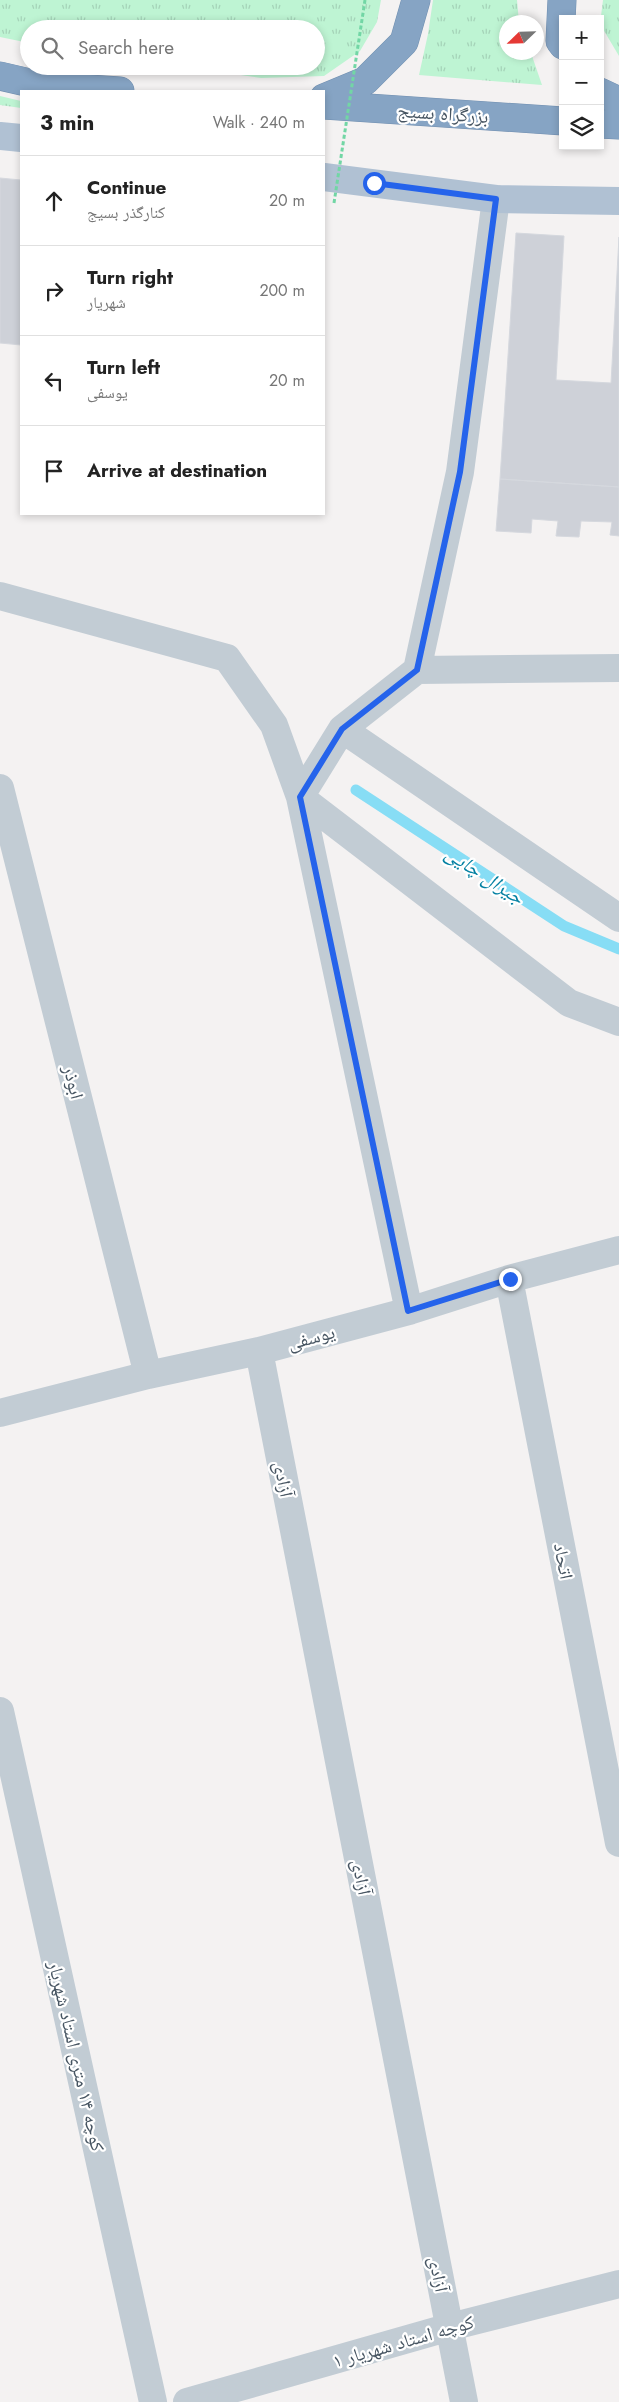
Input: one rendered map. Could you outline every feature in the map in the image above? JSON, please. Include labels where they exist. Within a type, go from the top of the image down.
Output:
[{"type":"highway","points":[[325,98],[365,81],[404,42],[416,0]]},
{"type":"highway","points":[[561,15],[562,0]]},
{"type":"highway","points":[[0,76],[43,86],[105,90]]},
{"type":"highway","points":[[604,94],[619,101]]},
{"type":"highway","name":"بزرگراه بسیج","points":[[325,105],[559,121]]},
{"type":"highway","points":[[604,124],[619,125]]},
{"type":"main road","points":[[0,136],[20,138]]},
{"type":"main road","points":[[325,177],[496,199],[619,201]]},
{"type":"street","points":[[417,670],[460,472],[496,199]]},
{"type":"street","points":[[0,596],[227,658],[274,725],[300,797],[408,1311]]},
{"type":"street","points":[[300,797],[342,729],[417,670],[619,668]]},
{"type":"street","points":[[342,729],[619,918]]},
{"type":"street","name":"ابوذر","points":[[0,788],[148,1375]]},
{"type":"street","points":[[300,797],[569,1003],[619,1022]]},
{"type":"street","name":"یوسفی","points":[[0,1413],[148,1375],[259,1351],[408,1311],[510,1279],[619,1250]]},
{"type":"street","name":"اتحاد","points":[[510,1279],[619,1843]]},
{"type":"street","name":"آزادی","points":[[259,1351],[464,2402]]},
{"type":"street","name":"کوچه ۱۴ متری استاد شهریار","points":[[0,1711],[153,2402]]},
{"type":"street","name":"کوچه استاد شهریار ۱","points":[[187,2402],[450,2327],[619,2284]]},
{"type":"path","points":[[334,203],[365,0]]},
{"type":"green space","points":[[0,0],[381,0],[377,22],[360,51],[324,76],[261,78],[241,75],[325,75],[325,20],[20,20],[20,41],[0,37]]},
{"type":"green space","points":[[433,0],[517,0],[518,15],[499,15],[499,60],[533,60],[542,85],[419,75]]},
{"type":"green space","points":[[603,0],[619,0],[619,56],[604,31],[604,15],[601,15]]},
{"type":"green space","points":[[0,96],[20,101],[20,108],[0,105]]},
{"type":"building","points":[[0,178],[20,180],[20,345],[0,343]]},
{"type":"building","points":[[516,233],[564,236],[556,380],[611,383],[619,237],[619,487],[500,479]]},
{"type":"building","points":[[500,479],[619,487],[619,536],[610,535],[612,522],[581,521],[579,537],[556,536],[558,521],[532,519],[531,533],[496,531]]},
{"type":"waterway","name":"جیرال چایی","points":[[356,790],[564,926],[619,949]]},
{"type":"route","points":[[374,183],[496,199],[460,472],[417,670],[342,729],[300,797],[408,1311],[510,1279]]}]
